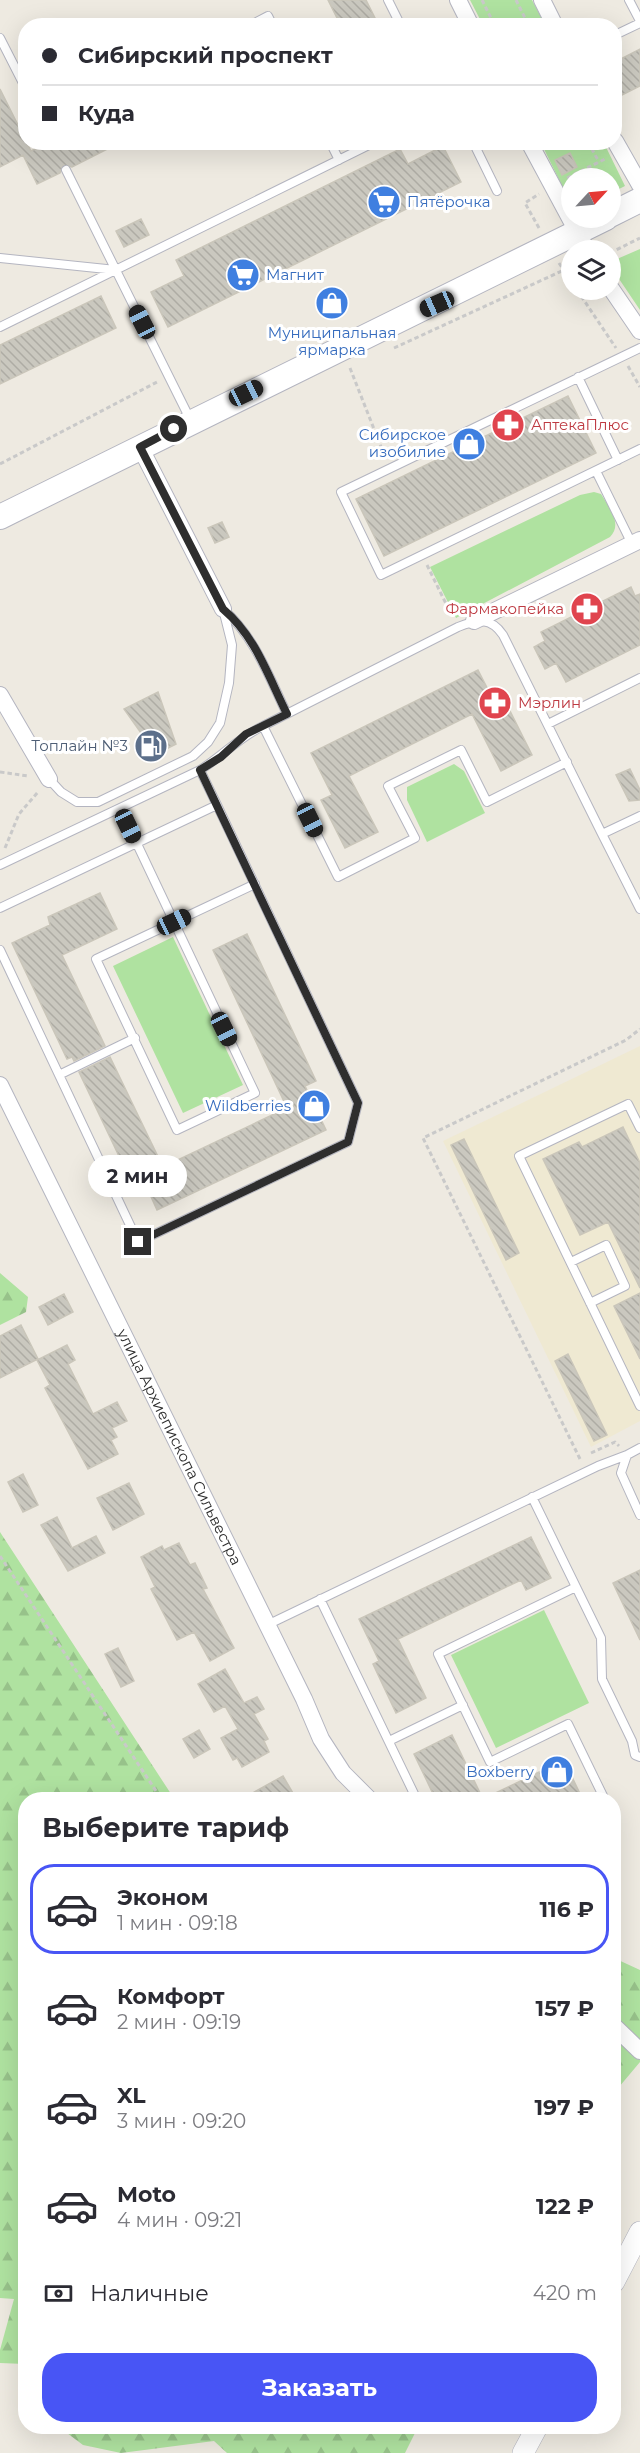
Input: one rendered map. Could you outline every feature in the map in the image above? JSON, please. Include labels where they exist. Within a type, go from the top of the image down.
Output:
[{"type":"main road","points":[[621,210],[640,200]]},
{"type":"main road","points":[[583,240],[596,228]]},
{"type":"main road","points":[[0,517],[191,420],[437,304],[561,250]]},
{"type":"street","points":[[458,0],[467,18]]},
{"type":"street","points":[[542,0],[551,18]]},
{"type":"street","points":[[533,150],[581,240]]},
{"type":"street","points":[[614,150],[640,186]]},
{"type":"street","points":[[619,300],[640,331]]},
{"type":"street","points":[[140,447],[223,609]]},
{"type":"street","points":[[474,621],[636,542]]},
{"type":"street","points":[[0,695],[49,779]]},
{"type":"street","name":"улица Архиепископа Сильвестра","points":[[0,1085],[267,1624],[321,1739],[343,1773],[362,1792]]},
{"type":"street","points":[[621,2033],[640,2051]]},
{"type":"street","points":[[621,2269],[640,2232]]},
{"type":"street","points":[[523,2453],[533,2434]]},
{"type":"lane","points":[[388,0],[397,18]]},
{"type":"lane","points":[[622,31],[640,22],[629,0]]},
{"type":"lane","points":[[0,38],[18,73]]},
{"type":"lane","points":[[334,150],[339,160]]},
{"type":"lane","points":[[0,327],[359,150]]},
{"type":"lane","points":[[477,150],[497,190]]},
{"type":"lane","points":[[66,170],[191,420]]},
{"type":"lane","points":[[0,258],[116,270]]},
{"type":"lane","points":[[640,348],[341,492],[381,575],[640,449]]},
{"type":"lane","points":[[578,377],[618,460]]},
{"type":"lane","points":[[596,471],[636,542]]},
{"type":"lane","points":[[223,609],[241,625],[252,641],[287,714]]},
{"type":"lane","points":[[49,779],[61,792],[77,802],[98,802],[193,756],[208,742],[220,723],[229,683],[232,645],[223,609]]},
{"type":"lane","points":[[0,865],[200,770],[221,757],[246,734],[458,627],[474,621],[487,620],[496,624],[640,909]]},
{"type":"lane","points":[[548,724],[640,678]]},
{"type":"lane","points":[[263,726],[339,877],[415,838],[388,786],[461,750],[488,802],[567,762]]},
{"type":"lane","points":[[0,950],[61,1074],[138,1242],[348,1142],[358,1103],[200,770]]},
{"type":"lane","points":[[0,908],[217,805]]},
{"type":"lane","points":[[120,808],[136,843],[174,922],[255,1093],[177,1130],[96,959],[174,922],[255,884]]},
{"type":"lane","points":[[602,834],[640,816]]},
{"type":"lane","points":[[61,1074],[135,1038]]},
{"type":"lane","points":[[640,1128],[628,1104],[519,1156],[640,1406]]},
{"type":"lane","points":[[571,1262],[606,1245],[616,1266],[625,1286],[590,1303]]},
{"type":"lane","points":[[267,1624],[640,1448]]},
{"type":"lane","points":[[627,1455],[621,1473],[640,1515]]},
{"type":"lane","points":[[532,1497],[601,1638],[602,1679],[632,1741],[635,1755],[640,1757]]},
{"type":"lane","points":[[576,1587],[438,1654],[490,1762],[568,1724],[601,1792]]},
{"type":"lane","points":[[320,1599],[413,1792]]},
{"type":"lane","points":[[388,1741],[463,1705]]},
{"type":"path","points":[[482,0],[491,18]]},
{"type":"path","points":[[516,0],[525,18]]},
{"type":"path","points":[[592,150],[599,162]]},
{"type":"path","points":[[560,181],[599,162],[611,150]]},
{"type":"path","points":[[540,194],[525,203],[540,230]]},
{"type":"path","points":[[621,248],[640,238]]},
{"type":"path","points":[[386,350],[561,271]]},
{"type":"path","points":[[584,300],[640,387]]},
{"type":"path","points":[[349,367],[390,468]]},
{"type":"path","points":[[0,464],[169,376]]},
{"type":"path","points":[[422,555],[458,627]]},
{"type":"path","points":[[0,772],[49,779]]},
{"type":"path","points":[[4,851],[19,814],[49,779]]},
{"type":"path","points":[[627,1455],[615,1442],[579,1460],[423,1138],[626,1040],[640,1029]]},
{"type":"path","points":[[0,1556],[157,1792]]},
{"type":"shaded area","points":[[640,1046],[640,1421],[591,1447],[443,1141]]},
{"type":"green space","points":[[470,0],[532,0],[541,18],[479,18]]},
{"type":"green space","points":[[544,150],[607,150],[616,168],[561,168],[561,184]]},
{"type":"green space","points":[[640,249],[640,310],[621,282],[621,257]]},
{"type":"green space","points":[[594,492],[601,494],[615,521],[614,532],[610,537],[456,618],[430,567],[580,495]]},
{"type":"green space","points":[[454,764],[464,771],[485,813],[427,842],[407,800],[407,787]]},
{"type":"green space","points":[[173,937],[243,1085],[183,1113],[113,966]]},
{"type":"green space","points":[[0,1273],[28,1297],[26,1312],[0,1325]]},
{"type":"green space","points":[[0,1532],[170,1792],[18,1792],[18,2364],[0,2363],[0,2350],[14,2299],[0,2298]]},
{"type":"green space","points":[[544,1610],[589,1703],[496,1748],[451,1655]]},
{"type":"green space","points":[[621,1961],[640,1970],[640,2062],[621,2085]]},
{"type":"green space","points":[[68,2434],[414,2434],[405,2453],[227,2453],[214,2441],[121,2453],[83,2445]]},
{"type":"building","points":[[328,0],[366,0],[375,18],[337,18]]},
{"type":"building","points":[[640,49],[640,86],[622,95],[622,58]]},
{"type":"building","points":[[0,89],[18,125],[18,150],[105,150],[72,167],[63,165],[60,173],[37,184],[23,155],[0,167]]},
{"type":"building","points":[[398,150],[401,150],[408,164],[435,150],[445,150],[461,182],[168,327],[151,292],[184,276],[176,260]]},
{"type":"building","points":[[570,153],[577,167],[561,168],[561,173],[555,160]]},
{"type":"building","points":[[141,219],[149,235],[124,247],[116,231]]},
{"type":"building","points":[[101,296],[116,328],[0,384],[0,345]]},
{"type":"building","points":[[568,396],[596,453],[384,556],[356,499]]},
{"type":"building","points":[[222,522],[229,537],[215,543],[208,528]]},
{"type":"building","points":[[631,587],[635,596],[640,594],[640,645],[566,682],[556,663],[545,669],[534,647],[545,641],[541,632]]},
{"type":"building","points":[[478,670],[499,711],[508,707],[532,755],[501,771],[472,714],[349,776],[378,832],[345,848],[321,800],[332,795],[311,753]]},
{"type":"building","points":[[158,692],[176,744],[156,754],[124,709]]},
{"type":"building","points":[[630,769],[640,790],[640,800],[629,801],[616,775]]},
{"type":"building","points":[[100,893],[117,929],[62,955],[105,1046],[74,1061],[72,1057],[67,1059],[12,943],[50,925],[48,917]]},
{"type":"building","points":[[247,934],[316,1081],[305,1086],[326,1130],[157,1210],[139,1170],[128,1175],[79,1072],[110,1057],[163,1167],[287,1108],[213,950]]},
{"type":"building","points":[[623,1127],[640,1163],[640,1288],[608,1222],[580,1235],[543,1159],[579,1142],[582,1147]]},
{"type":"building","points":[[464,1139],[519,1253],[506,1260],[451,1145]]},
{"type":"building","points":[[640,1293],[640,1359],[614,1306]]},
{"type":"building","points":[[64,1294],[73,1312],[48,1325],[39,1307]]},
{"type":"building","points":[[21,1325],[38,1359],[0,1378],[0,1336]]},
{"type":"building","points":[[67,1345],[75,1360],[68,1364],[93,1414],[117,1402],[127,1421],[112,1428],[117,1437],[111,1440],[118,1454],[88,1469],[45,1388],[50,1385],[37,1360]]},
{"type":"building","points":[[568,1354],[607,1435],[594,1441],[555,1361]]},
{"type":"building","points":[[23,1474],[38,1505],[23,1512],[8,1482]]},
{"type":"building","points":[[129,1483],[144,1514],[113,1530],[97,1498]]},
{"type":"building","points":[[57,1517],[72,1548],[96,1536],[105,1553],[68,1571],[41,1525]]},
{"type":"building","points":[[531,1537],[551,1578],[526,1590],[521,1580],[398,1639],[426,1698],[396,1713],[373,1664],[379,1661],[359,1619]]},
{"type":"building","points":[[179,1543],[190,1565],[195,1563],[207,1588],[203,1589],[234,1648],[210,1661],[194,1632],[177,1640],[151,1589],[155,1587],[141,1557],[162,1546],[164,1550]]},
{"type":"building","points":[[640,1570],[640,1640],[613,1583]]},
{"type":"building","points":[[118,1648],[134,1681],[121,1687],[105,1654]]},
{"type":"building","points":[[225,1669],[244,1703],[257,1697],[264,1709],[254,1714],[268,1739],[264,1741],[269,1752],[242,1767],[237,1758],[233,1760],[221,1738],[238,1729],[225,1706],[214,1712],[198,1684]]},
{"type":"building","points":[[199,1730],[210,1749],[194,1758],[183,1739]]},
{"type":"building","points":[[452,1735],[480,1792],[432,1792],[414,1754]]},
{"type":"building","points":[[564,1760],[579,1792],[498,1792]]},
{"type":"building","points":[[283,1776],[292,1792],[254,1792]]},
{"type":"place","name":"Пятёрочка","points":[[384,202]]},
{"type":"place","name":"Магнит","points":[[243,275]]},
{"type":"place","name":"Муниципальная ярмарка","points":[[332,303]]},
{"type":"place","name":"АптекаПлюс","points":[[508,425]]},
{"type":"place","name":"Сибирское изобилие","points":[[469,444]]},
{"type":"place","name":"Фармакопейка","points":[[587,609]]},
{"type":"place","name":"Мэрлин","points":[[495,703]]},
{"type":"place","name":"Топлайн №3","points":[[151,746]]},
{"type":"place","name":"Wildberries","points":[[314,1106]]},
{"type":"place","name":"Boxberry","points":[[557,1772]]},
{"type":"route","points":[[138,1242],[348,1142],[358,1103],[200,770],[221,757],[246,734],[287,714],[252,641],[241,625],[223,609],[140,447],[174,429]]}]
